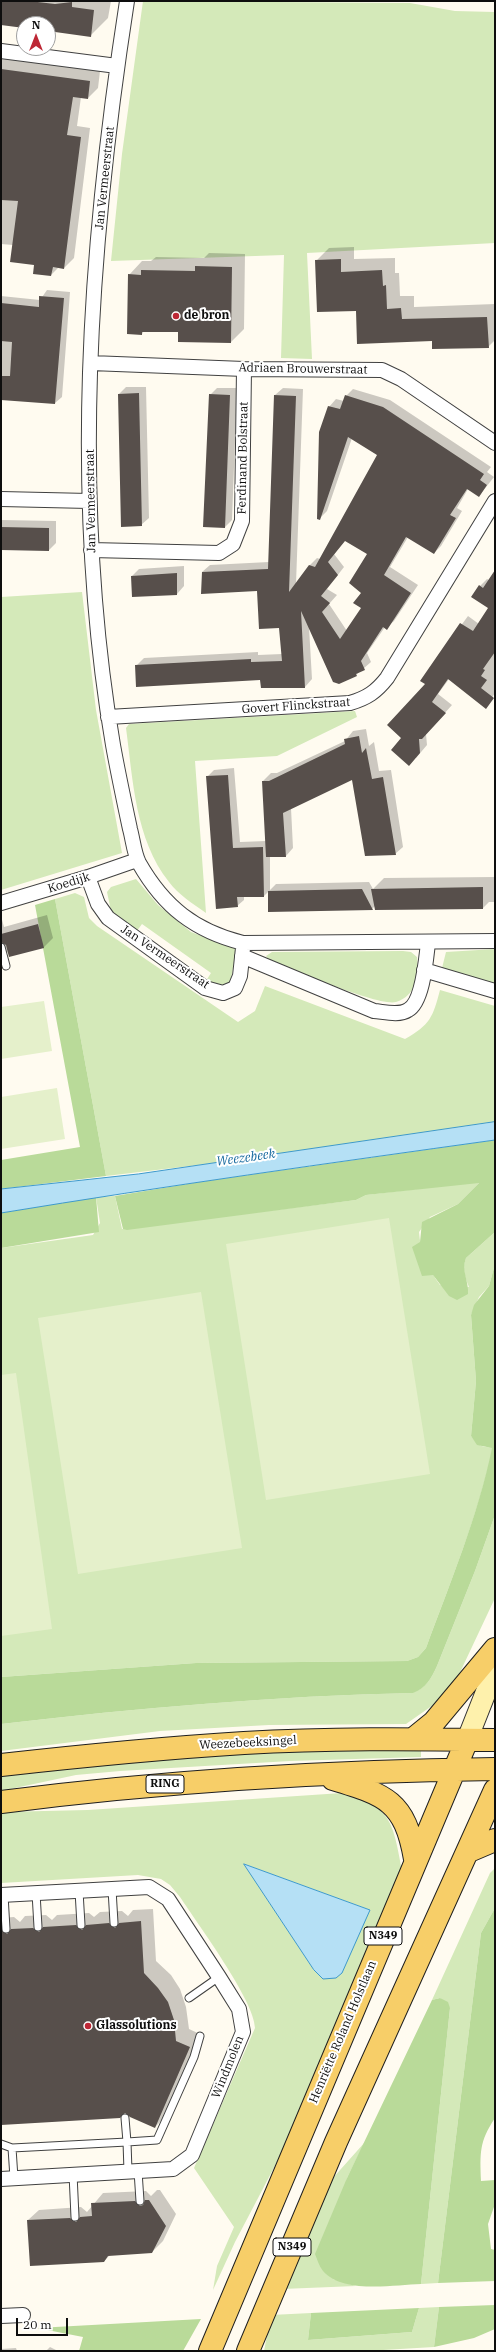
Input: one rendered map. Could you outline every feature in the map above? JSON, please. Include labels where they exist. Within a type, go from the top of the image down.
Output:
[{"type":"main road","points":[[412,1739],[434,1722],[495,1649]]},
{"type":"main road","name":"Henriëtte Roland Holstlaan","points":[[210,2351],[415,1859],[455,1769],[495,1669]]},
{"type":"main road","name":"Weezebeeksingel","points":[[1,1765],[91,1754],[245,1743],[412,1739],[495,1740]]},
{"type":"main road","name":"RING","points":[[1,1802],[110,1789],[322,1775],[455,1769],[495,1769]]},
{"type":"main road","points":[[322,1775],[370,1790],[388,1800],[409,1829],[415,1859]]},
{"type":"main road","name":"N349","points":[[248,2351],[336,2142],[469,1851],[495,1790]]},
{"type":"main road","points":[[469,1851],[495,1840]]},
{"type":"street","name":"Jan Vermeerstraat","points":[[127,1],[117,66],[101,199],[91,363],[89,501],[91,550],[108,717],[117,769],[137,860],[164,898],[186,919],[243,950],[374,1011],[394,1014],[408,1011],[417,1002],[428,943]]},
{"type":"street","points":[[1,51],[117,66]]},
{"type":"street","name":"Adriaen Brouwerstraat","points":[[91,363],[244,369],[382,370],[401,379],[495,443]]},
{"type":"street","name":"Ferdinand Bolstraat","points":[[91,550],[219,553],[233,544],[242,521],[244,369]]},
{"type":"street","points":[[1,499],[89,501]]},
{"type":"street","name":"Govert Flinckstraat","points":[[108,717],[350,704],[365,699],[376,692],[387,678],[495,501]]},
{"type":"street","name":"Koedijk","points":[[1,903],[88,877],[137,860]]},
{"type":"street","name":"Jan Vermeerstraat","points":[[88,877],[98,904],[108,918],[205,988],[223,993],[235,988],[240,976],[243,950]]},
{"type":"street","name":"Jan Vermeerstraat","points":[[243,950],[495,941]]},
{"type":"street","points":[[424,970],[495,991]]},
{"type":"street","name":"Windmolen","points":[[3,1895],[149,1887],[168,1899],[239,2008],[243,2032],[192,2155],[173,2169],[7,2178]]},
{"type":"street","points":[[1,2316],[23,2315]]},
{"type":"lane","points":[[1,947],[6,966]]},
{"type":"lane","points":[[112,1889],[114,1923]]},
{"type":"lane","points":[[79,1891],[81,1925]]},
{"type":"lane","points":[[36,1893],[38,1927]]},
{"type":"lane","points":[[3,1895],[6,1929]]},
{"type":"lane","points":[[189,1998],[219,1978]]},
{"type":"lane","points":[[1,2144],[12,2148],[157,2140],[194,2057],[200,2036]]},
{"type":"lane","points":[[125,2118],[127,2142],[140,2200]]},
{"type":"lane","points":[[7,2178],[12,2148]]},
{"type":"lane","points":[[73,2174],[75,2217]]},
{"type":"green space","points":[[143,1],[410,3],[455,11],[495,12],[495,243],[307,253],[312,359],[281,358],[284,255],[111,261],[122,154]]},
{"type":"green space","points":[[82,592],[96,710],[122,853],[1,890],[1,597]]},
{"type":"green space","points":[[355,711],[357,717],[277,756],[195,761],[206,913],[177,891],[158,865],[142,828],[137,808],[126,728],[129,724]]},
{"type":"green space","points":[[136,879],[158,905],[191,932],[234,948],[236,951],[230,985],[225,988],[204,984],[211,973],[142,924],[134,935],[111,911],[107,892],[111,887]]},
{"type":"green space","points":[[75,893],[84,897],[89,918],[97,926],[238,1022],[255,1011],[265,986],[405,1039],[420,1029],[429,1019],[435,1007],[440,990],[495,1006],[495,1122],[224,1162],[106,1176],[55,899]]},
{"type":"green space","points":[[55,899],[106,1176],[1,1189],[1,1160],[80,1147],[35,905]]},
{"type":"green space","points":[[495,949],[495,984],[454,973],[441,972],[446,952]]},
{"type":"green space","points":[[272,952],[411,952],[417,957],[417,978],[408,995],[396,1002],[386,1002],[372,999],[354,993],[269,960],[266,956]]},
{"type":"green space","points":[[44,1001],[52,1051],[1,1059],[1,1007]]},
{"type":"green space","points":[[57,1088],[65,1139],[1,1149],[1,1097]]},
{"type":"green space","points":[[495,1140],[495,1232],[466,1258],[464,1267],[468,1294],[457,1300],[449,1296],[433,1275],[422,1276],[412,1247],[420,1242],[422,1222],[458,1204],[479,1183],[366,1195],[356,1200],[127,1230],[123,1229],[115,1196],[199,1182]]},
{"type":"green space","points":[[476,1182],[479,1183],[458,1204],[430,1217],[419,1232],[421,1246],[426,1260],[440,1285],[469,1287],[464,1273],[466,1258],[495,1232],[495,1264],[489,1286],[479,1297],[471,1315],[476,1381],[471,1436],[480,1445],[485,1447],[493,1447],[472,1524],[426,1648],[418,1657],[407,1661],[196,1663],[1,1677],[1,1248],[93,1235],[100,1223],[96,1197],[115,1196],[122,1229],[356,1200],[366,1195]]},
{"type":"green space","points":[[96,1197],[99,1232],[1,1248],[1,1213]]},
{"type":"green space","points":[[389,1218],[430,1474],[266,1500],[226,1244]]},
{"type":"green space","points":[[495,1264],[495,1515],[475,1571],[437,1666],[425,1686],[413,1693],[258,1700],[104,1713],[1,1724],[1,1677],[196,1663],[407,1661],[418,1657],[426,1648],[463,1549],[479,1499],[492,1448],[477,1445],[471,1436],[476,1381],[471,1315],[474,1305],[489,1286]]},
{"type":"green space","points":[[201,1292],[242,1548],[78,1574],[38,1318]]},
{"type":"green space","points":[[16,1373],[52,1629],[1,1636],[1,1375]]},
{"type":"green space","points":[[495,1515],[495,1598],[455,1683],[436,1703],[406,1724],[269,1725],[160,1731],[1,1751],[1,1724],[206,1704],[309,1697],[412,1693],[417,1691],[428,1682],[437,1666],[475,1571]]},
{"type":"green space","points":[[351,1749],[421,1750],[421,1757],[290,1761],[120,1771],[76,1775],[1,1791],[1,1776],[88,1766],[176,1759]]},
{"type":"green space","points":[[342,1793],[359,1798],[381,1811],[392,1828],[396,1840],[402,1870],[290,2137],[235,2242],[213,2290],[217,2266],[234,2227],[194,2168],[255,2028],[252,2016],[246,2000],[224,1962],[180,1897],[170,1885],[161,1879],[138,1875],[1,1883],[1,1812],[88,1810]],"holes":[[[244,1864],[370,1910],[323,1979],[314,1970]]]},
{"type":"green space","points":[[495,1868],[495,1908],[481,1933],[438,2283],[421,2284],[450,2008],[440,1998],[432,2000],[490,1873]]},
{"type":"green space","points":[[495,1908],[495,2118],[483,2141],[481,2155],[481,2181],[495,2180],[495,2204],[488,2224],[491,2249],[495,2250],[495,2281],[438,2283],[481,1933]]},
{"type":"green space","points":[[440,1998],[448,2002],[450,2008],[421,2284],[369,2286],[343,2283],[332,2278],[323,2271],[315,2254],[347,2178],[432,2000]]},
{"type":"green space","points":[[365,2142],[347,2178],[333,2279],[356,2286],[282,2289],[324,2188]]},
{"type":"green space","points":[[495,2305],[495,2329],[474,2338],[434,2347],[439,2307]]},
{"type":"green space","points":[[439,2307],[434,2347],[366,2351],[264,2351],[271,2315],[311,2313],[308,2340],[412,2332],[419,2308]]},
{"type":"green space","points":[[419,2308],[412,2332],[308,2340],[311,2313]]},
{"type":"green space","points":[[201,2319],[183,2351],[79,2351],[83,2337],[37,2328]]},
{"type":"water","points":[[495,1122],[495,1140],[186,1184],[1,1213],[1,1189],[138,1174]]},
{"type":"water","points":[[244,1864],[370,1910],[342,1973],[336,1978],[323,1979],[314,1970]]},
{"type":"building","points":[[1,1],[29,1],[55,4],[72,2],[72,7],[94,10],[91,37],[56,32],[56,16],[16,16],[16,27],[1,25]]},
{"type":"building","points":[[1,69],[90,81],[88,99],[73,97],[67,135],[81,137],[64,269],[53,267],[51,276],[33,274],[34,265],[10,262],[18,201],[1,200]]},
{"type":"building","points":[[341,259],[341,272],[382,270],[383,286],[386,285],[387,309],[401,308],[402,319],[487,317],[489,348],[432,349],[432,341],[357,344],[356,311],[317,312],[315,260]]},
{"type":"building","points":[[195,266],[232,267],[231,343],[178,342],[178,332],[142,332],[142,335],[127,334],[128,274],[141,275],[141,270],[195,271]]},
{"type":"building","points":[[39,296],[64,298],[55,404],[1,400],[1,376],[10,376],[12,342],[1,341],[1,303],[39,307]]},
{"type":"building","points":[[139,393],[142,526],[121,527],[118,394]]},
{"type":"building","points":[[209,394],[230,395],[225,528],[203,527]]},
{"type":"building","points":[[274,395],[296,396],[289,592],[309,565],[315,567],[377,455],[348,437],[320,520],[317,519],[319,432],[328,406],[340,409],[345,395],[383,407],[484,474],[480,480],[487,485],[479,497],[467,489],[450,515],[456,518],[434,554],[406,537],[384,575],[411,593],[387,630],[383,627],[361,661],[365,670],[356,674],[357,676],[339,684],[333,682],[301,611],[305,688],[261,688],[260,680],[136,687],[135,665],[251,659],[251,662],[282,661],[279,628],[259,629],[257,591],[201,594],[202,572],[268,569]],"holes":[[[345,541],[367,554],[349,583],[361,593],[353,603],[361,608],[340,639],[322,612],[330,603],[321,596],[338,575],[328,562]]]},
{"type":"building","points":[[1,527],[49,528],[49,551],[1,550]]},
{"type":"building","points":[[495,570],[495,652],[483,669],[485,670],[481,676],[487,680],[481,688],[494,698],[486,709],[448,679],[432,702],[446,713],[422,739],[419,739],[420,753],[409,766],[391,750],[401,738],[387,725],[425,684],[420,681],[460,623],[473,631],[488,608],[471,597],[479,585],[483,588]]},
{"type":"building","points":[[177,573],[177,595],[132,597],[131,576]]},
{"type":"building","points":[[359,736],[362,753],[366,748],[372,779],[383,777],[396,855],[365,856],[352,780],[283,813],[286,857],[266,857],[262,781],[269,781],[345,744],[344,739]]},
{"type":"building","points":[[228,775],[233,848],[263,847],[264,897],[237,897],[238,907],[216,909],[206,776]]},
{"type":"building","points":[[483,887],[483,909],[375,910],[371,889]]},
{"type":"building","points":[[362,889],[373,910],[268,912],[268,891]]},
{"type":"building","points":[[38,924],[44,948],[9,957],[6,945],[1,942],[1,934]]},
{"type":"building","name":"Glassolutions","points":[[141,1921],[144,1973],[158,1988],[168,2002],[174,2020],[176,2041],[190,2047],[155,2128],[130,2117],[125,2113],[120,2118],[1,2125],[1,1929],[7,1934],[11,1929],[33,1928],[39,1932],[43,1927],[76,1925],[82,1930],[86,1925],[109,1923],[115,1928],[119,1923]]},
{"type":"building","points":[[145,2200],[149,2200],[166,2226],[152,2253],[108,2256],[104,2262],[30,2266],[27,2220],[70,2218],[76,2222],[80,2217],[92,2216],[91,2203],[135,2201],[140,2206],[143,2205]]},
{"type":"place","name":"de bron","points":[[176,316]]},
{"type":"place","name":"Glassolutions","points":[[88,2026]]},
{"type":"water label","name":"Weezebeek","points":[[246,1158]]}]
